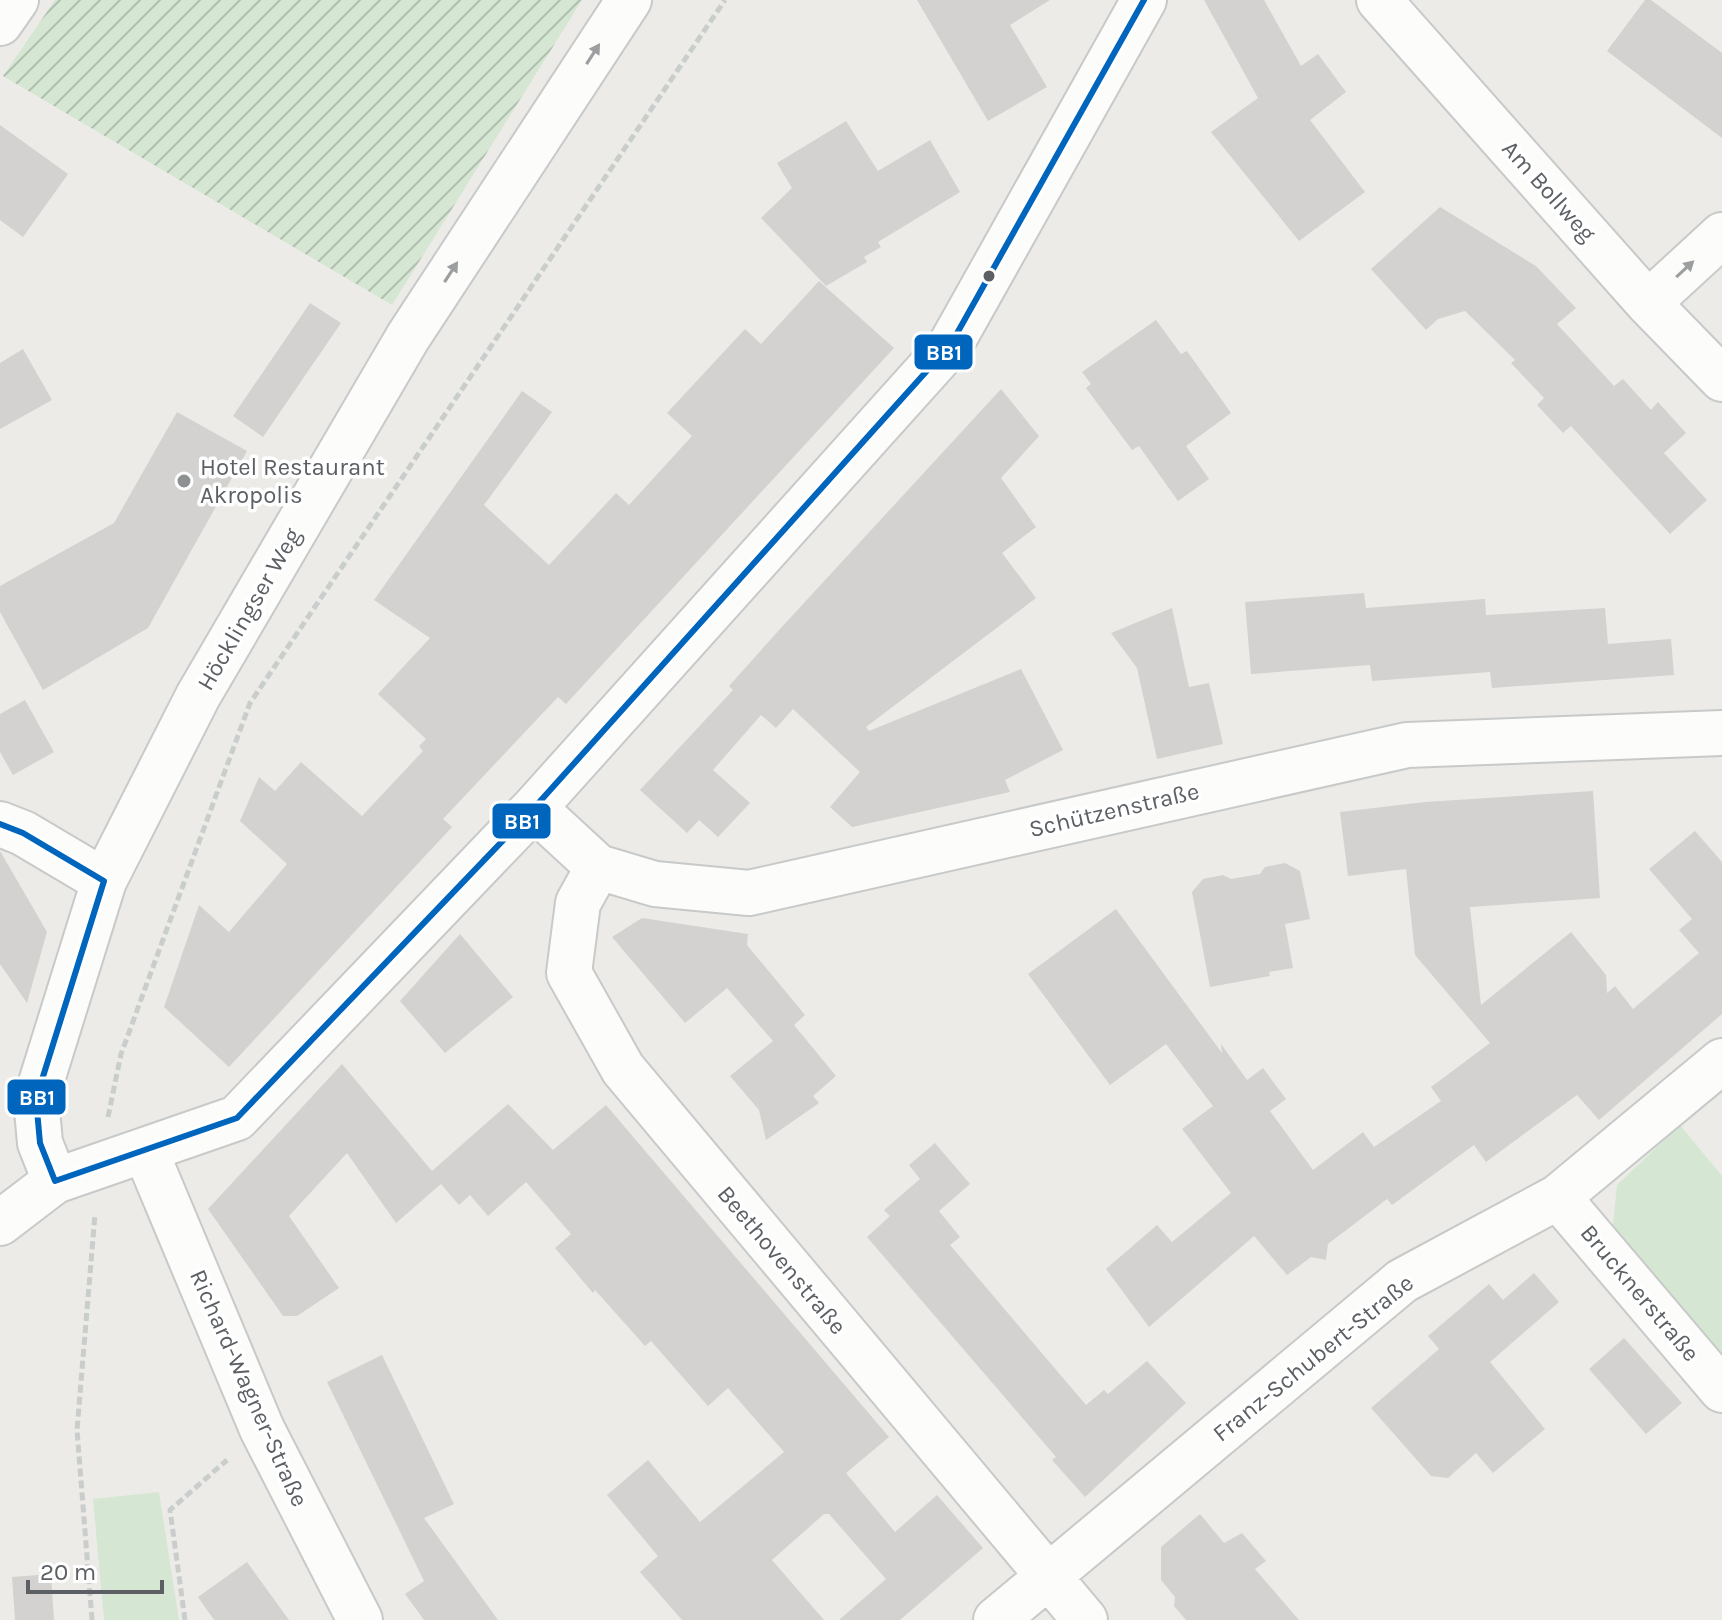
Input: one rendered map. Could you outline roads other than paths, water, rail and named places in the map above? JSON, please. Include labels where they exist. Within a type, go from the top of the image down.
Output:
[{"type":"street","points":[[0,23],[16,0]]},
{"type":"street","name":"Höcklingser Weg","points":[[55,1181],[40,1143],[36,1099],[104,881],[198,696],[408,337],[629,0]]},
{"type":"street","points":[[0,1223],[55,1181],[237,1118],[534,808],[951,344],[1144,0]]},
{"type":"street","name":"Am Bollweg","points":[[1379,0],[1648,303],[1722,379]]},
{"type":"street","points":[[1648,303],[1722,235]]},
{"type":"street","name":"Schützenstraße","points":[[534,808],[598,867],[655,884],[749,893],[1407,745],[1722,733]]},
{"type":"street","points":[[0,824],[23,833],[104,881]]},
{"type":"street","name":"Beethovenstraße","points":[[598,867],[578,903],[569,973],[623,1069],[1085,1620]]},
{"type":"street","name":"Franz-Schubert-Straße","points":[[996,1620],[1402,1281],[1558,1197],[1722,1061]]},
{"type":"street","name":"Richard-Wagner-Straße","points":[[146,1152],[262,1429],[360,1620]]},
{"type":"street","name":"Brucknerstraße","points":[[1558,1197],[1722,1390]]},
{"type":"place","name":"Hotel Restaurant Akropolis","points":[[184,481]]}]
